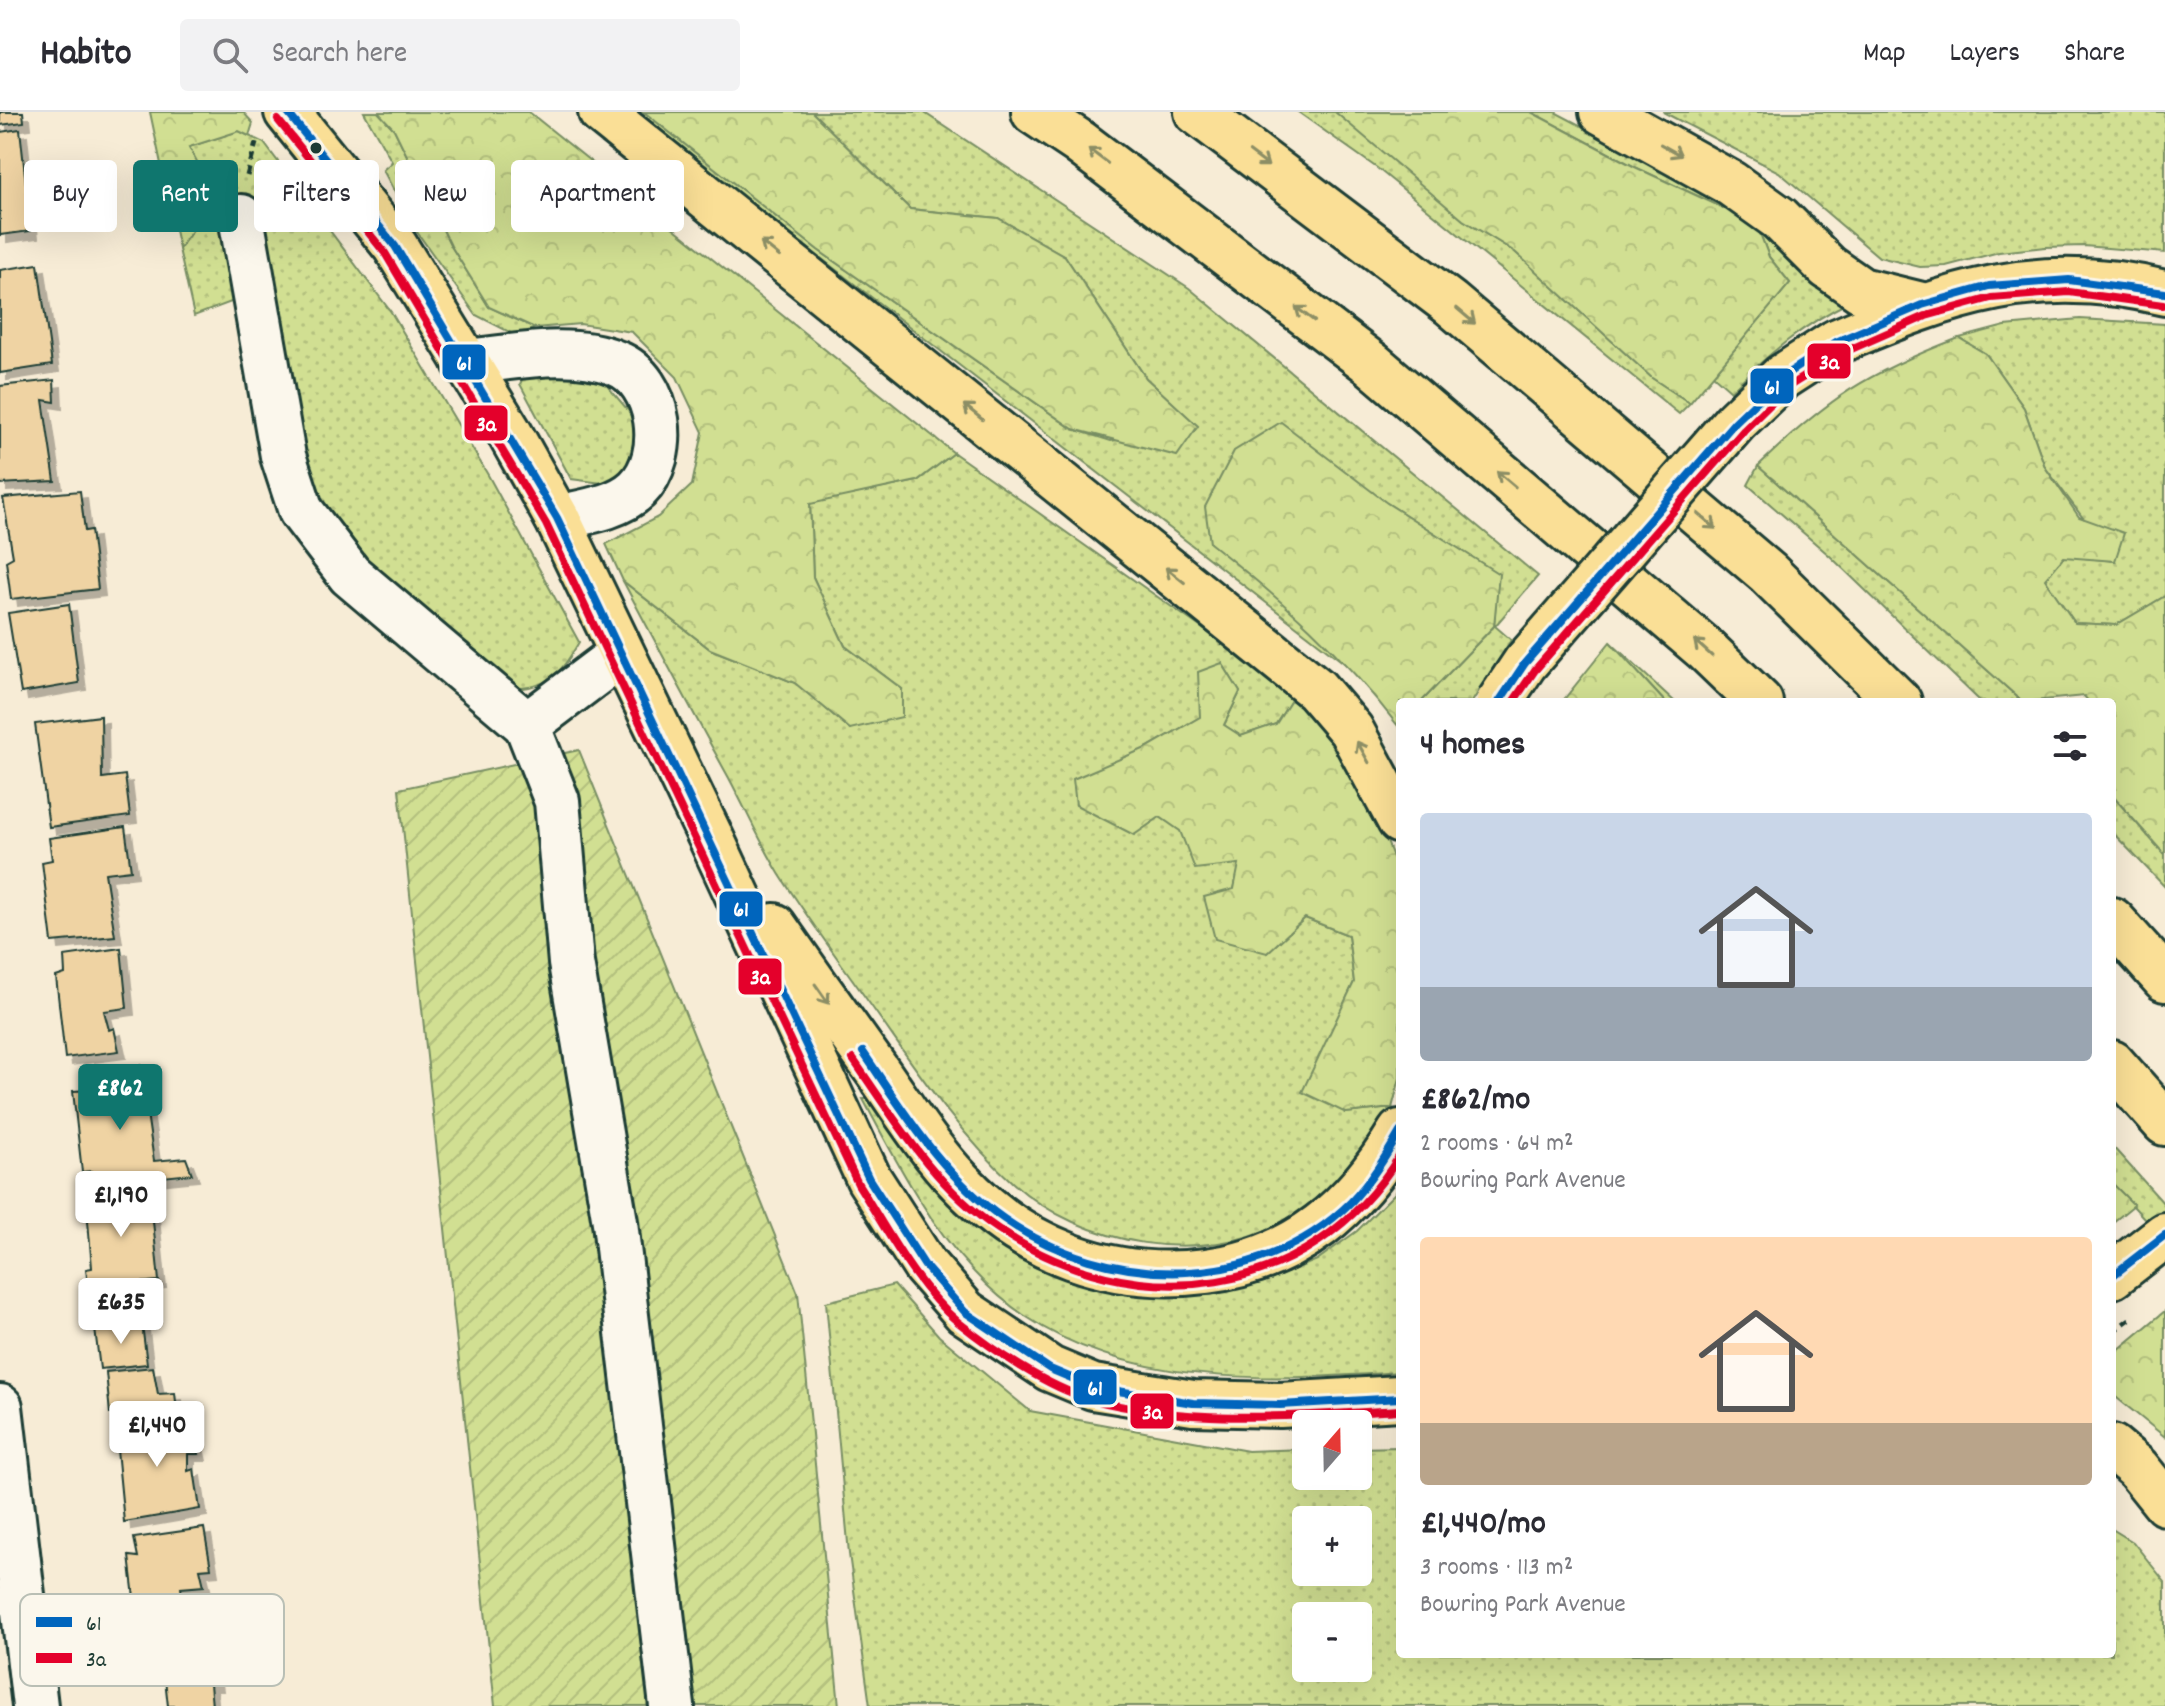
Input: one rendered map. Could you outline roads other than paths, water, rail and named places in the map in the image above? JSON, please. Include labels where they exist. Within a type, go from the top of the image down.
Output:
[{"type":"main road","points":[[601,112],[1316,689],[1351,730],[1396,814]]},
{"type":"main road","points":[[1034,112],[1079,142],[1372,364],[1705,649],[1756,698]]},
{"type":"main road","points":[[1197,112],[1450,303],[1768,573],[1895,698]]},
{"type":"main road","points":[[1602,112],[1730,183],[1779,218],[1828,267],[1861,290],[1922,305]]},
{"type":"main road","points":[[272,125],[395,246],[557,518],[712,840],[869,1179],[925,1266],[965,1312],[1050,1369],[1105,1389],[1193,1403],[1280,1405],[1396,1398]]},
{"type":"main road","points":[[1502,698],[1525,663],[1735,422],[1782,377],[1836,342],[1922,305],[1989,286],[2069,280],[2165,293]]},
{"type":"main road","points":[[712,840],[960,1183],[1004,1219],[1041,1243],[1087,1264],[1130,1274],[1175,1275],[1235,1268],[1309,1235],[1345,1208],[1375,1173],[1396,1139]]},
{"type":"main road","points":[[2116,924],[2165,979]]},
{"type":"main road","points":[[2116,1068],[2165,1123]]},
{"type":"main road","points":[[2116,1273],[2165,1235]]},
{"type":"main road","points":[[2116,1450],[2137,1468],[2165,1503]]},
{"type":"street","points":[[241,217],[283,456],[301,511],[350,575],[527,725],[557,801],[571,963],[615,1222],[672,1706]]},
{"type":"street","points":[[465,362],[593,355],[620,364],[638,380],[658,422],[651,465],[644,477],[637,488],[609,505],[557,518]]},
{"type":"street","points":[[527,725],[621,654]]},
{"type":"street","points":[[0,1407],[22,1594]]},
{"type":"street","points":[[33,1686],[35,1706]]}]
